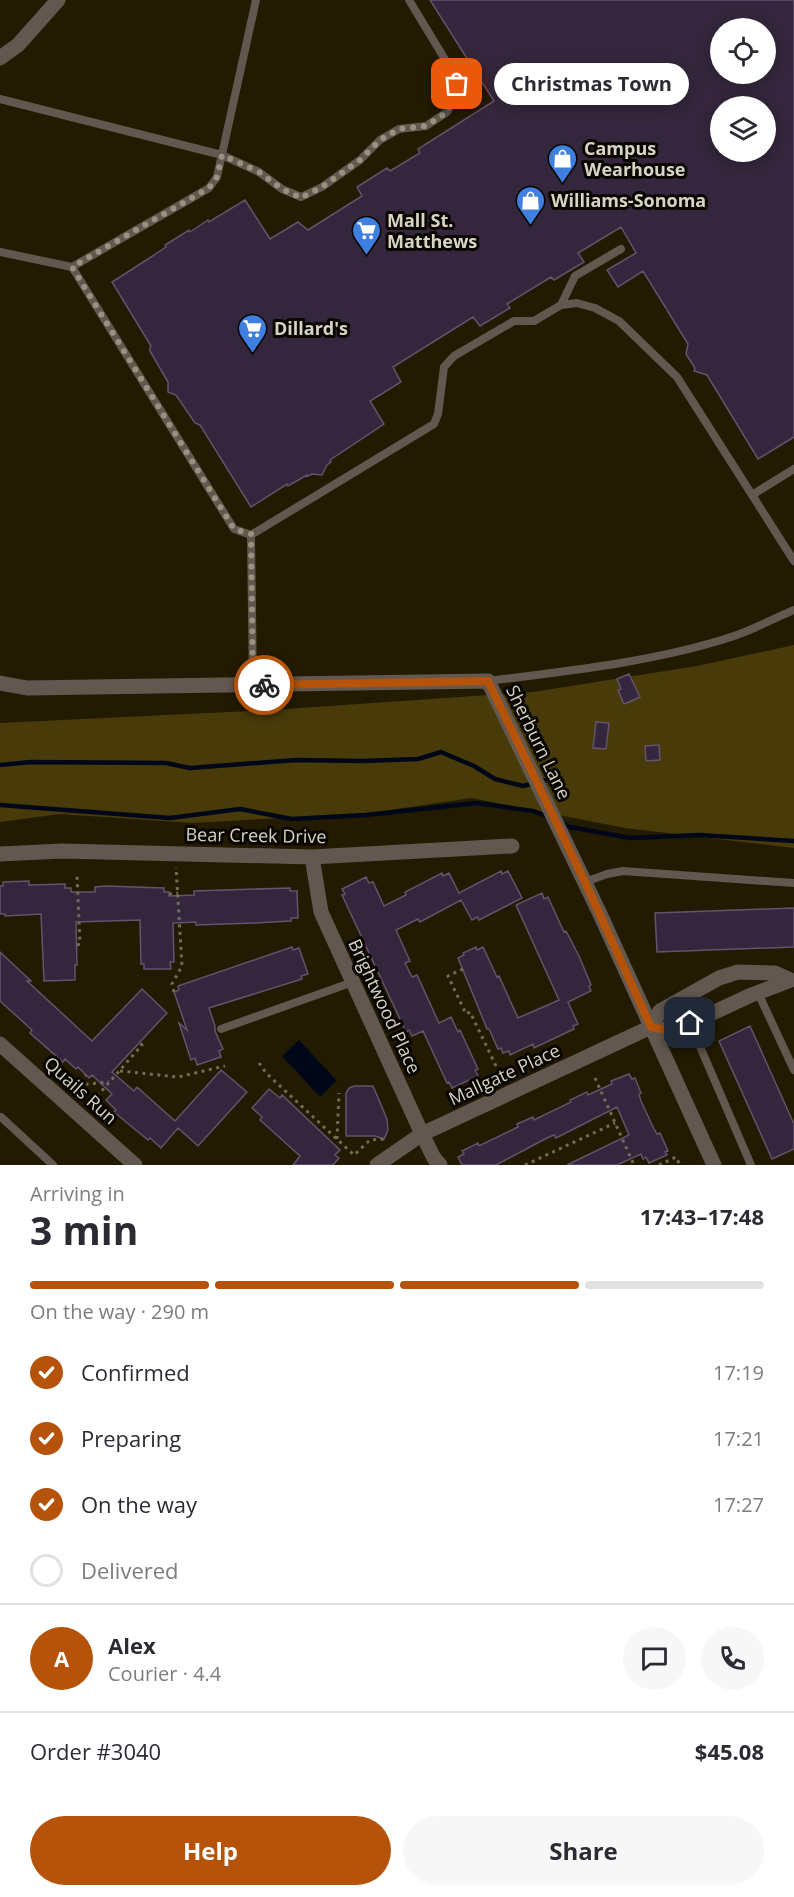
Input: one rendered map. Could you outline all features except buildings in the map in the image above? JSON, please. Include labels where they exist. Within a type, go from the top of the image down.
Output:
[{"type":"street","points":[[0,58],[18,45],[53,1]]},
{"type":"street","name":"Sherburn Lane","points":[[0,683],[27,688],[488,681],[585,882],[714,1165]]},
{"type":"street","name":"Bear Creek Drive","points":[[0,854],[62,851],[312,857],[512,846]]},
{"type":"street","name":"Brightwood Place","points":[[312,857],[321,912],[422,1134],[440,1165]]},
{"type":"street","points":[[738,972],[775,973],[793,981],[758,993],[674,1031],[651,1027],[660,1011],[719,978],[738,972]]},
{"type":"street","name":"Mallgate Place","points":[[377,1165],[422,1134],[651,1027]]},
{"type":"street","name":"Quails Run","points":[[0,1044],[135,1165]]},
{"type":"lane","points":[[0,252],[72,267],[209,188],[217,177],[256,0]]},
{"type":"lane","points":[[0,99],[222,155],[259,172],[282,189],[301,198],[322,187],[360,160],[380,140],[399,129],[426,126],[447,112],[455,97],[457,84],[449,66],[409,0]]},
{"type":"lane","points":[[561,306],[575,276],[621,249]]},
{"type":"lane","points":[[72,267],[234,529],[251,534],[434,424],[438,414],[444,367],[454,356],[514,321],[534,321],[561,306],[577,303],[595,308],[619,321],[677,377],[794,561]]},
{"type":"lane","points":[[752,495],[794,469]]},
{"type":"lane","points":[[251,534],[253,685]]},
{"type":"lane","points":[[488,681],[558,672],[672,652],[732,637],[794,610]]},
{"type":"lane","points":[[585,882],[622,871],[794,883]]},
{"type":"lane","points":[[221,1029],[353,982]]},
{"type":"lane","points":[[758,993],[794,1070]]},
{"type":"lane","points":[[680,1000],[751,1165]]},
{"type":"lane","points":[[0,1117],[53,1165]]},
{"type":"path","points":[[174,992],[172,984],[182,966],[176,854]]},
{"type":"path","points":[[77,876],[80,944],[77,945]]},
{"type":"path","points":[[169,894],[178,893]]},
{"type":"path","points":[[463,969],[448,976],[466,1014],[470,1012],[497,1068]]},
{"type":"path","points":[[92,1102],[142,1045],[139,1042]]},
{"type":"path","points":[[260,1063],[266,1073],[354,1155],[370,1140],[386,1139]]},
{"type":"path","points":[[120,1071],[178,1077],[225,1066]]},
{"type":"path","points":[[86,1076],[76,1086],[110,1082]]},
{"type":"path","points":[[595,1078],[634,1165]]},
{"type":"path","points":[[337,1139],[339,1093]]},
{"type":"path","points":[[525,1165],[615,1123]]},
{"type":"path","points":[[659,1165],[676,1157],[680,1165]]},
{"type":"shaded area","points":[[794,645],[794,848],[625,828],[471,798],[370,813],[192,823],[60,814],[0,822],[0,723],[272,710],[533,692],[697,666]]},
{"type":"water","points":[[299,1040],[337,1081],[320,1097],[282,1056]]},
{"type":"waterway","points":[[0,765],[31,762],[166,763],[190,768],[296,760],[418,759],[441,752],[474,766],[495,779],[523,786],[546,780]]},
{"type":"waterway","points":[[0,805],[170,818],[240,809],[292,819],[366,815],[477,803],[533,811],[549,817]]},
{"type":"waterway","points":[[562,823],[570,827],[630,838],[699,835],[794,841]]},
{"type":"way so far","points":[[264,685],[253,685],[251,534],[234,529],[72,267],[209,188],[217,177],[222,155],[259,172],[282,189],[301,198],[322,187],[360,160],[380,140],[399,129],[426,126],[447,112],[455,97],[457,84]]},
{"type":"place","name":"Christmas Town","points":[[457,84]]},
{"type":"place","name":"Campus Wearhouse","points":[[563,184]]},
{"type":"place","name":"Williams-Sonoma","points":[[530,226]]},
{"type":"place","name":"Mall St. Matthews","points":[[366,256]]},
{"type":"place","name":"Dillard's","points":[[253,354]]},
{"type":"route","points":[[264,685],[488,681],[585,882],[651,1027],[674,1031],[690,1023]]}]
